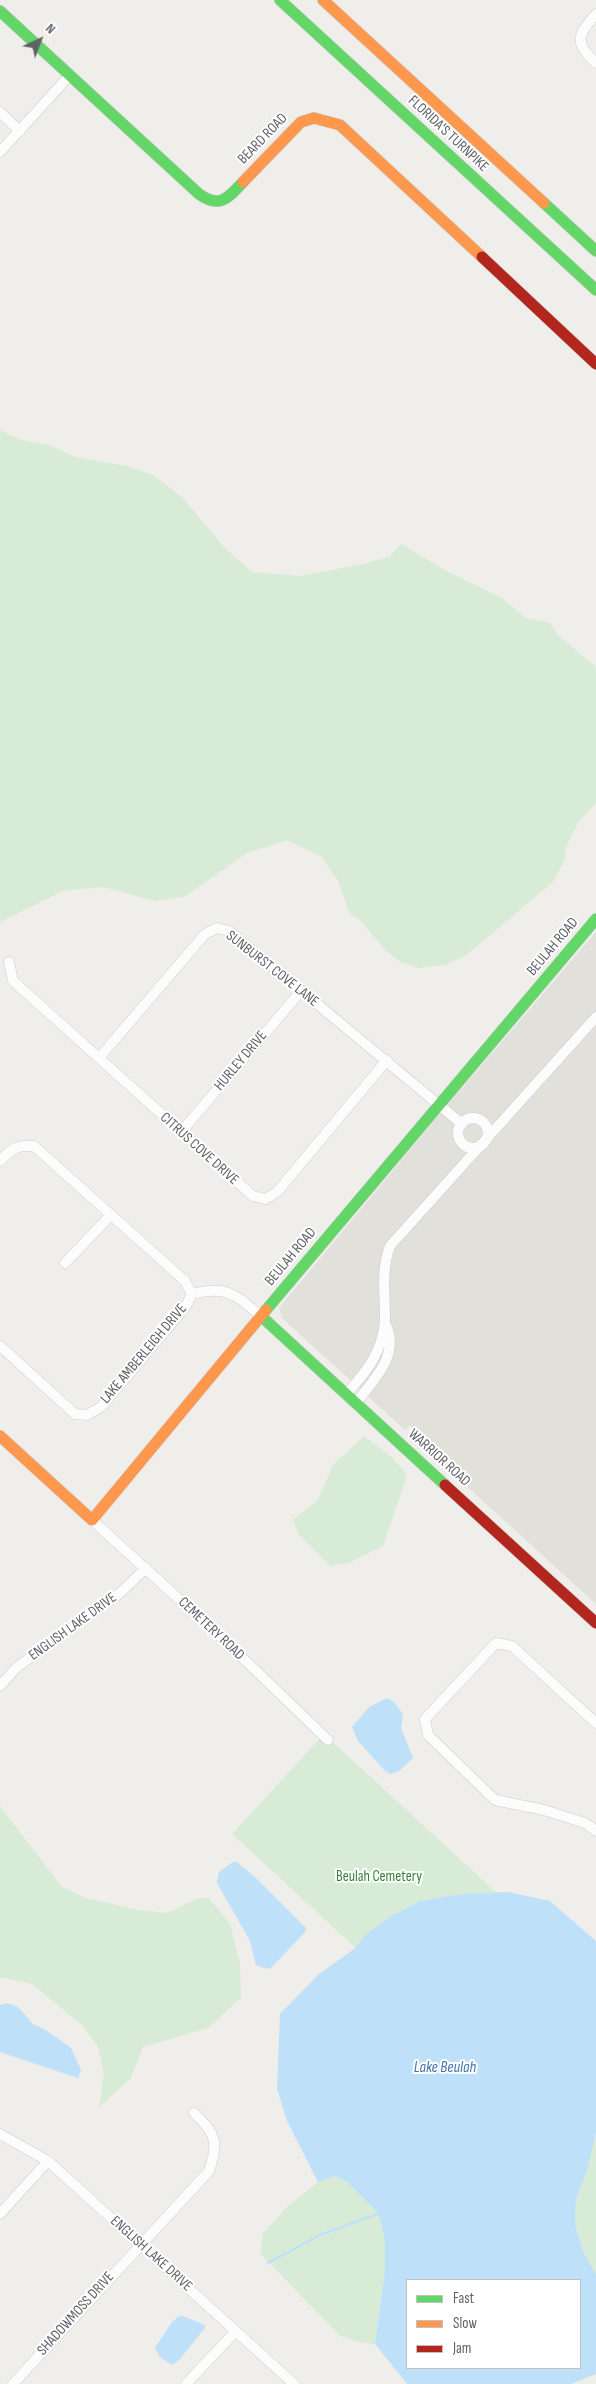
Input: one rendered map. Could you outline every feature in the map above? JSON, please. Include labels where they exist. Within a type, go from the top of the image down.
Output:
[{"type":"main road","name":"FLORIDA'S TURNPIKE","points":[[280,0],[596,290]]},
{"type":"main road","name":"FLORIDA'S TURNPIKE","points":[[323,0],[596,251]]},
{"type":"main road","name":"BEARD ROAD","points":[[0,11],[199,194],[210,201],[220,202],[232,194],[291,130],[301,122],[314,118],[340,125],[596,364]]},
{"type":"main road","name":"BEULAH ROAD","points":[[92,1520],[261,1316],[596,919]]},
{"type":"main road","name":"WARRIOR ROAD","points":[[261,1316],[596,1623]]},
{"type":"main road","points":[[0,1436],[92,1520]]},
{"type":"street","points":[[596,14],[580,36],[580,45],[596,63]]},
{"type":"street","points":[[0,152],[70,75]]},
{"type":"street","points":[[0,112],[20,130]]},
{"type":"street","name":"SUNBURST COVE LANE","points":[[99,1058],[205,934],[217,928],[229,931],[462,1124]]},
{"type":"street","name":"CITRUS COVE DRIVE","points":[[9,962],[13,981],[252,1196],[265,1199],[277,1192],[387,1060]]},
{"type":"street","name":"HURLEY DRIVE","points":[[181,1132],[301,990]]},
{"type":"street","points":[[346,1394],[368,1371],[375,1359],[385,1322],[384,1261],[390,1246],[596,1017]]},
{"type":"street","points":[[472,1119],[483,1122],[488,1132],[484,1143],[474,1148],[463,1144],[458,1134],[462,1124],[472,1119]]},
{"type":"street","name":"LAKE AMBERLEIGH DRIVE","points":[[0,1161],[11,1149],[22,1145],[34,1146],[185,1281],[192,1294]]},
{"type":"street","points":[[65,1263],[111,1215]]},
{"type":"street","name":"LAKE AMBERLEIGH DRIVE","points":[[0,1346],[75,1414],[87,1415],[101,1407],[186,1306],[192,1294],[208,1290],[225,1290],[237,1296],[261,1316]]},
{"type":"street","points":[[356,1403],[385,1366],[391,1350],[391,1340],[385,1322]]},
{"type":"street","name":"CEMETERY ROAD","points":[[92,1520],[146,1568],[328,1740]]},
{"type":"street","name":"ENGLISH LAKE DRIVE","points":[[0,1686],[18,1667],[120,1593],[146,1568]]},
{"type":"street","points":[[596,1723],[512,1646],[496,1643],[425,1719],[428,1735],[495,1800],[544,1810],[585,1823],[596,1831]]},
{"type":"street","name":"SHADOWMOSS DRIVE","points":[[12,2384],[209,2171],[216,2151],[209,2128],[194,2113]]},
{"type":"street","name":"ENGLISH LAKE DRIVE","points":[[0,2134],[48,2161],[294,2384]]},
{"type":"street","points":[[0,2214],[48,2161]]},
{"type":"street","points":[[186,2384],[236,2331]]},
{"type":"shaded area","points":[[596,932],[596,1604],[416,1440],[420,1435],[410,1426],[405,1430],[282,1318],[279,1308],[438,1116]]},
{"type":"green space","points":[[0,430],[19,439],[51,446],[76,457],[131,467],[153,475],[182,497],[224,547],[252,572],[300,576],[364,564],[389,557],[401,544],[445,570],[502,598],[526,618],[550,623],[557,634],[596,667],[596,803],[579,821],[567,845],[564,861],[553,882],[468,954],[446,965],[419,968],[401,962],[386,951],[360,920],[350,914],[338,881],[322,857],[287,840],[247,853],[184,897],[155,901],[103,887],[63,891],[0,922]]},
{"type":"green space","points":[[364,1436],[393,1458],[407,1475],[383,1546],[349,1563],[330,1566],[299,1535],[293,1520],[318,1500],[333,1465]]},
{"type":"green space","name":"Beulah Cemetery","points":[[324,1734],[525,1919],[434,2020],[232,1834]]},
{"type":"green space","points":[[0,1806],[61,1886],[86,1898],[138,1910],[168,1913],[198,1898],[209,1898],[230,1924],[240,1964],[241,1998],[208,2028],[143,2047],[131,2078],[99,2107],[104,2074],[98,2047],[82,2025],[32,1984],[0,1977]]},
{"type":"green space","points":[[596,2133],[596,2274],[583,2251],[575,2224],[576,2199],[587,2171]]},
{"type":"green space","points":[[335,2176],[347,2182],[379,2214],[385,2242],[385,2270],[375,2344],[359,2342],[340,2336],[260,2253],[263,2233],[288,2206],[318,2182]]},
{"type":"water","points":[[387,1698],[394,1702],[403,1714],[401,1728],[413,1758],[399,1771],[391,1774],[386,1772],[358,1741],[352,1727],[369,1707]]},
{"type":"water","points":[[233,1862],[237,1862],[257,1879],[306,1928],[305,1932],[272,1967],[267,1969],[256,1965],[250,1941],[217,1883],[219,1872]]},
{"type":"water","name":"Lake Beulah","points":[[508,1892],[550,1901],[596,1941],[596,2133],[587,2171],[576,2199],[575,2224],[583,2251],[596,2274],[596,2374],[571,2384],[407,2384],[375,2344],[385,2270],[385,2242],[379,2214],[347,2182],[335,2176],[318,2182],[287,2121],[277,2089],[280,2014],[319,1974],[354,1949],[366,1934],[391,1916],[420,1901],[461,1894]]},
{"type":"water","points":[[7,2003],[18,2007],[33,2024],[46,2030],[71,2048],[81,2070],[78,2078],[0,2052],[0,2005]]},
{"type":"water","points":[[179,2316],[205,2325],[205,2328],[179,2360],[172,2365],[160,2357],[155,2348],[172,2322]]},
{"type":"waterway","points":[[268,2263],[320,2235],[380,2213]]},
{"type":"traffic: fast","points":[[280,0],[596,290]]},
{"type":"traffic: fast","points":[[0,11],[199,194],[213,201],[223,200],[243,182]]},
{"type":"traffic: fast","points":[[544,203],[596,251]]},
{"type":"traffic: fast","points":[[266,1310],[596,919]]},
{"type":"traffic: fast","points":[[261,1316],[445,1485]]},
{"type":"traffic: slow","points":[[323,0],[544,203]]},
{"type":"traffic: slow","points":[[243,182],[301,122],[314,118],[340,125],[482,257]]},
{"type":"traffic: slow","points":[[0,1436],[92,1520],[266,1310]]},
{"type":"traffic: jam","points":[[482,257],[596,364]]},
{"type":"traffic: jam","points":[[445,1485],[596,1623]]}]
